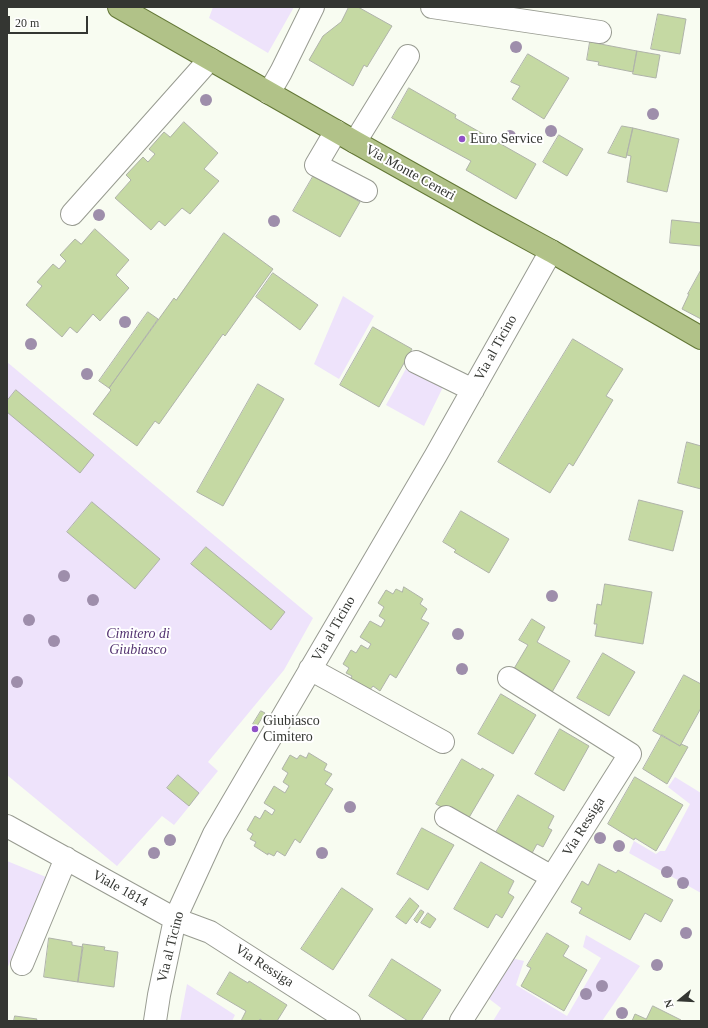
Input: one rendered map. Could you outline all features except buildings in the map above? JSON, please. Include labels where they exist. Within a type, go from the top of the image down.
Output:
[{"type":"main road","name":"Via Monte Ceneri","points":[[119,7],[471,208],[551,251],[701,338]]},
{"type":"street","points":[[269,93],[313,7]]},
{"type":"street","points":[[432,7],[600,32]]},
{"type":"street","points":[[355,142],[408,56]]},
{"type":"street","points":[[72,214],[210,59]]},
{"type":"street","points":[[336,131],[316,165],[366,191]]},
{"type":"street","name":"Via al Ticino","points":[[155,1021],[175,919],[214,834],[436,455],[551,251]]},
{"type":"street","points":[[416,362],[473,390]]},
{"type":"street","points":[[310,669],[443,742]]},
{"type":"street","name":"Via Ressiga","points":[[461,1021],[630,754],[509,678]]},
{"type":"street","points":[[446,817],[552,877]]},
{"type":"street","name":"Viale 1814","points":[[7,826],[175,919]]},
{"type":"street","points":[[22,964],[66,858]]},
{"type":"street","name":"Via Ressiga","points":[[175,919],[210,932],[349,1021]]},
{"type":"green space","points":[[213,7],[294,7],[268,53],[209,18]]},
{"type":"green space","points":[[343,296],[374,316],[339,379],[314,364]]},
{"type":"green space","name":"Cimitero di Giubiasco","points":[[7,362],[313,618],[284,670],[208,762],[218,771],[174,825],[162,816],[117,866],[7,775]]},
{"type":"green space","points":[[408,365],[444,385],[424,426],[386,405]]},
{"type":"green space","points":[[675,777],[701,793],[701,893],[629,853],[634,841],[656,854],[660,851],[665,851],[690,804],[668,787]]},
{"type":"green space","points":[[7,861],[46,877],[7,969]]},
{"type":"green space","points":[[586,935],[640,966],[602,1021],[493,1021],[501,1008],[488,998],[511,958],[524,961],[516,985],[567,1016],[601,958],[583,947]]},
{"type":"green space","points":[[187,984],[235,1015],[232,1021],[180,1021]]},
{"type":"place","name":"Euro Service","points":[[462,139]]},
{"type":"place","name":"Giubiasco Cimitero","points":[[255,729]]}]
